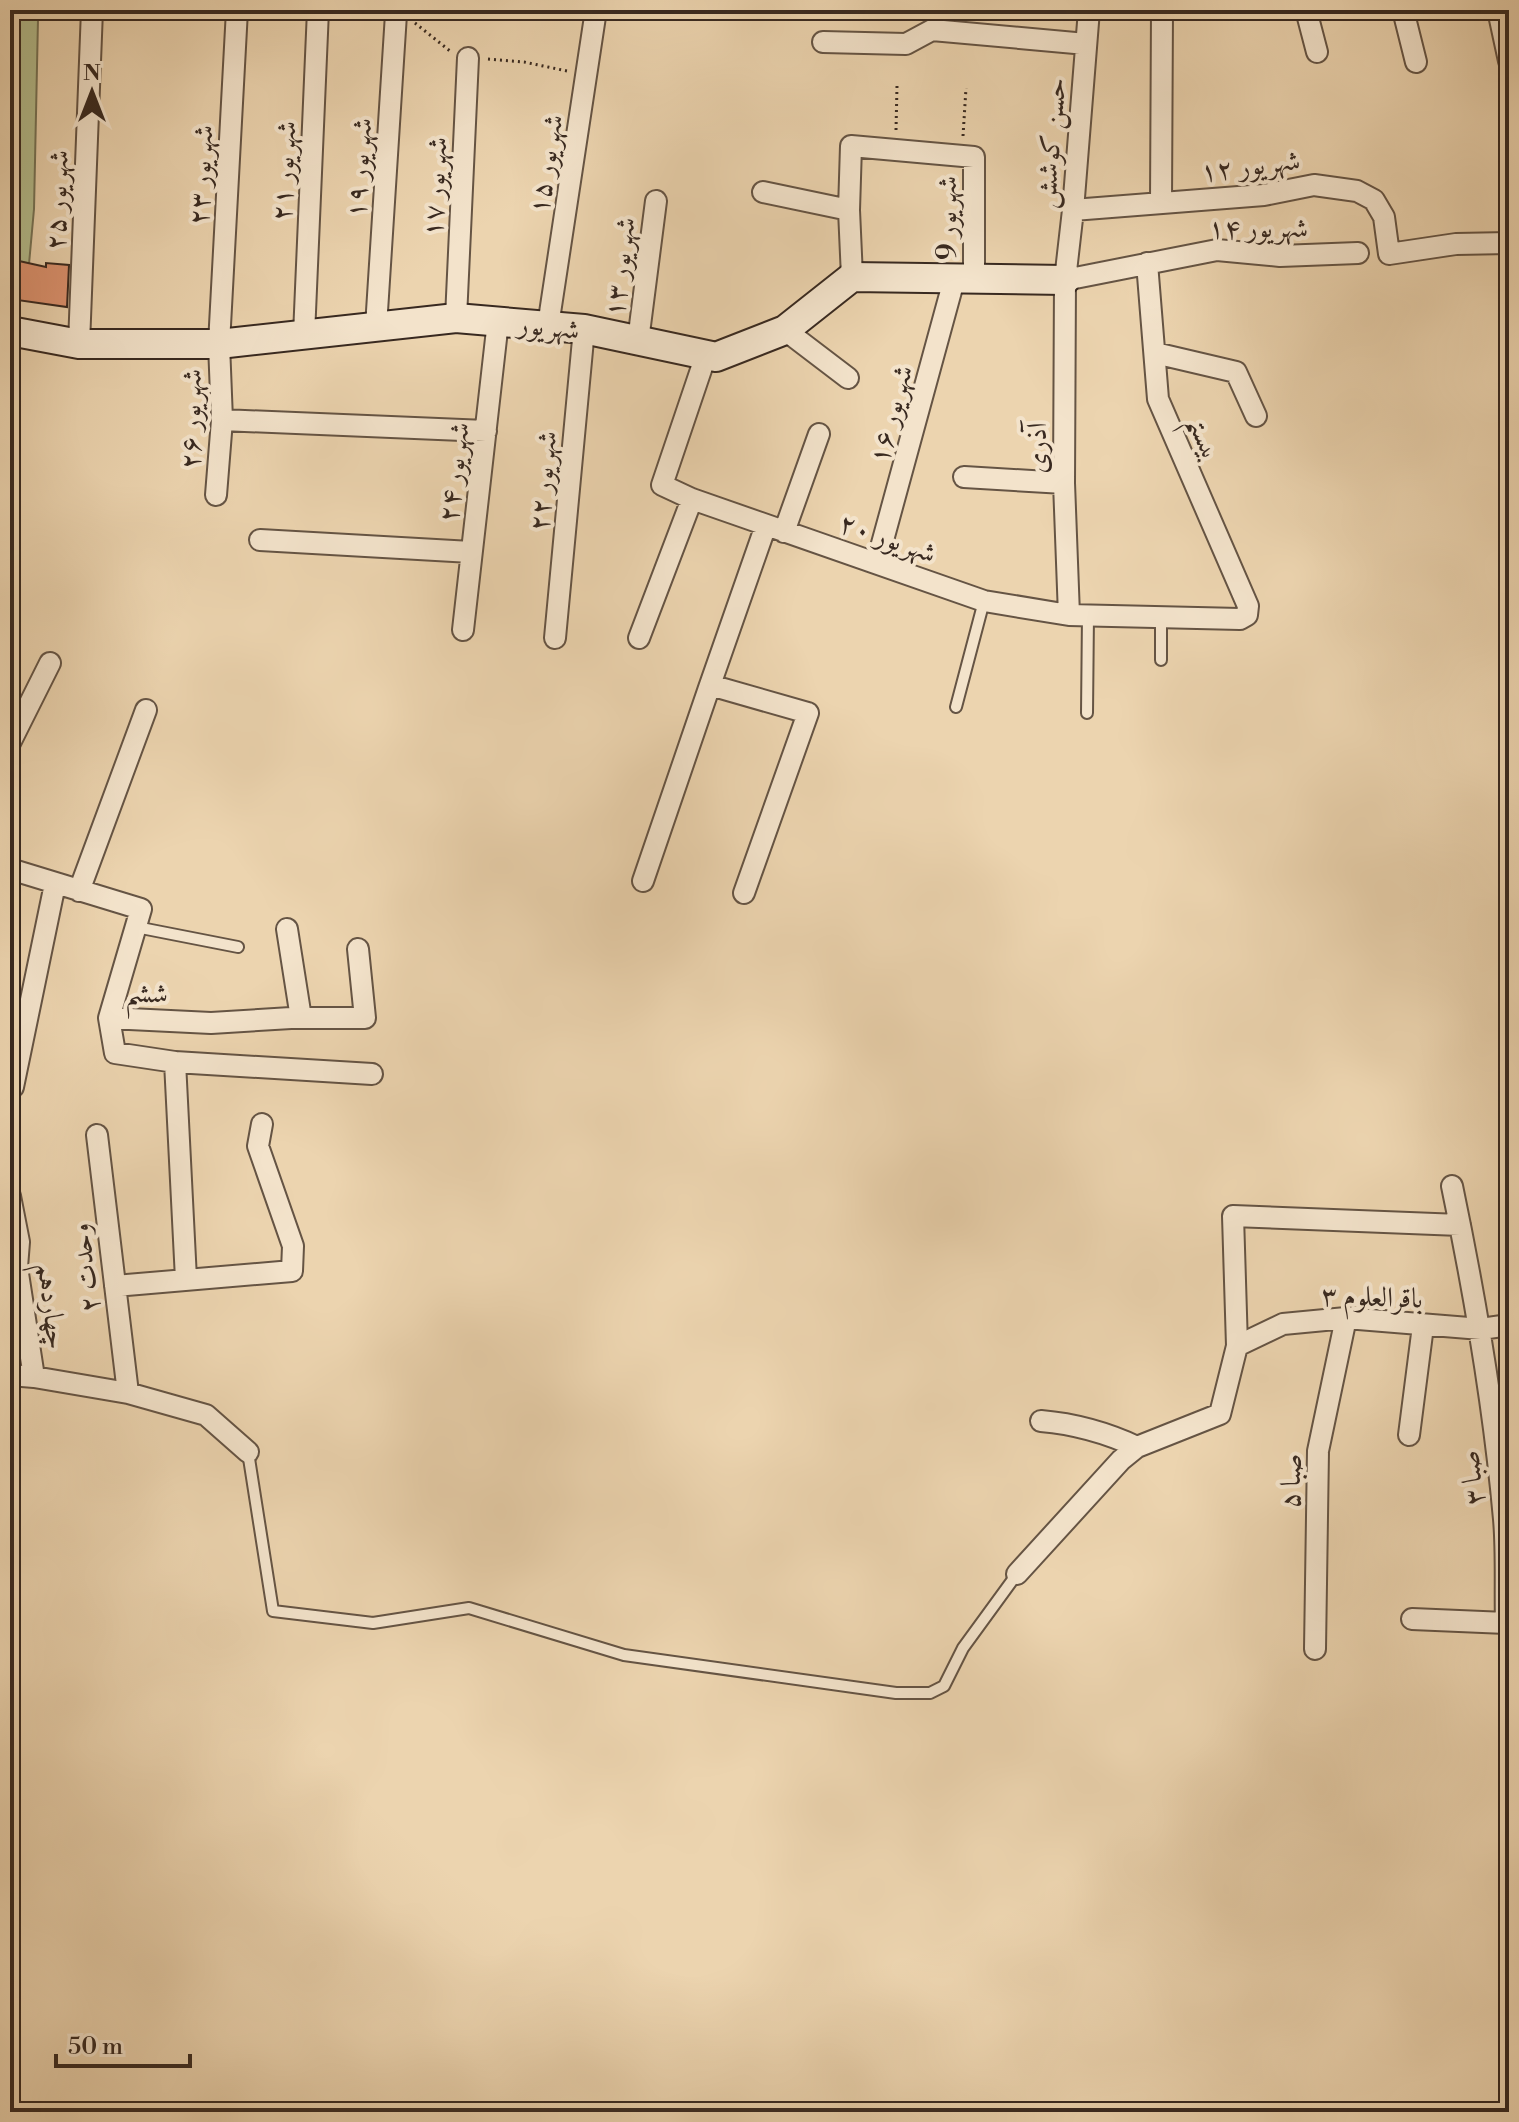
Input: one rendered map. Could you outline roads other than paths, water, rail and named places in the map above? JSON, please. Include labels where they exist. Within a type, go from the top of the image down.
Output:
[{"type":"street","name":"شهریور ۲۵","points":[[79,344],[92,10]]},
{"type":"street","name":"شهریور ۲۳","points":[[219,344],[237,10]]},
{"type":"street","name":"شهریور ۲۱","points":[[304,335],[318,10]]},
{"type":"street","name":"شهریور ۱۵","points":[[548,326],[596,10]]},
{"type":"street","name":"حسن کوشش","points":[[1065,280],[1089,10]]},
{"type":"street","points":[[1161,202],[1162,10]]},
{"type":"street","points":[[1306,10],[1317,52]]},
{"type":"street","points":[[1403,10],[1416,62]]},
{"type":"street","points":[[1498,10],[1509,61]]},
{"type":"street","name":"شهریور ۱۹","points":[[376,327],[396,14]]},
{"type":"street","points":[[823,42],[906,44],[932,30],[1086,44]]},
{"type":"street","name":"شهریور ۱۷","points":[[456,318],[468,58]]},
{"type":"street","name":"شهریور 9","points":[[849,210],[851,146],[968,156],[964,280]]},
{"type":"street","name":"شهریور ۱۲","points":[[1073,210],[1264,195],[1314,185],[1357,191],[1374,200],[1384,217],[1389,254],[1456,244],[1509,243]]},
{"type":"street","points":[[763,192],[849,210],[852,277],[1065,280]]},
{"type":"street","name":"شهریور ۱۳","points":[[638,341],[656,201]]},
{"type":"street","name":"شهریور ۱۴","points":[[1065,280],[1217,250],[1280,256],[1358,253]]},
{"type":"street","name":"بیستم","points":[[1147,263],[1158,399],[1248,606],[1247,615],[1240,619]]},
{"type":"street","name":"شهریور","points":[[10,331],[79,344],[219,344],[456,318],[584,329],[716,357],[785,330],[852,277]]},
{"type":"street","name":"شهریور ۱۶","points":[[877,562],[964,280]]},
{"type":"street","name":"آذری","points":[[1065,280],[1064,483],[1078,615]]},
{"type":"street","name":"شهریور ۲۴","points":[[463,630],[498,321]]},
{"type":"street","name":"شهریور ۲۲","points":[[555,638],[584,329]]},
{"type":"street","points":[[785,330],[848,378]]},
{"type":"street","name":"شهریور ۲۶","points":[[216,495],[222,420],[219,344]]},
{"type":"street","points":[[1155,353],[1236,372],[1256,416]]},
{"type":"street","name":"شهریور ۲۰","points":[[706,355],[662,485],[775,529],[984,601],[1078,615],[1240,619]]},
{"type":"street","points":[[222,420],[486,431]]},
{"type":"street","points":[[643,881],[710,685],[775,529],[819,434]]},
{"type":"street","points":[[964,477],[1064,483]]},
{"type":"street","points":[[639,638],[692,499]]},
{"type":"street","points":[[260,540],[471,552]]},
{"type":"street","points":[[10,743],[50,663]]},
{"type":"street","points":[[710,685],[808,713],[744,893]]},
{"type":"street","points":[[79,891],[146,710]]},
{"type":"street","points":[[10,869],[141,909],[136,927]]},
{"type":"street","points":[[13,1087],[55,884]]},
{"type":"street","name":"ششم","points":[[136,927],[109,1018],[211,1023],[365,1018],[358,949]]},
{"type":"street","points":[[287,929],[301,1018]]},
{"type":"street","points":[[109,1018],[115,1053],[175,1062],[372,1074]]},
{"type":"street","points":[[175,1062],[186,1279]]},
{"type":"street","points":[[115,1286],[292,1271],[293,1246],[258,1146],[262,1124]]},
{"type":"street","name":"وحدت ۲","points":[[97,1135],[128,1393]]},
{"type":"street","name":"صبا ۳","points":[[1412,1619],[1506,1623],[1506,1522],[1481,1329],[1452,1186]]},
{"type":"street","name":"چهاردهم","points":[[10,1196],[19,1242],[17,1267],[34,1377]]},
{"type":"street","points":[[1017,1574],[1121,1460],[1137,1447],[1220,1414],[1237,1346],[1233,1216],[1460,1225]]},
{"type":"street","name":"باقرالعلوم ۳","points":[[1237,1346],[1283,1324],[1346,1318],[1481,1329],[1509,1325]]},
{"type":"street","name":"صبا ۵","points":[[1315,1649],[1318,1451],[1346,1318]]},
{"type":"street","points":[[1409,1435],[1423,1326]]},
{"type":"street","points":[[10,1375],[128,1393],[206,1415],[248,1452]]},
{"type":"street","points":[[1041,1421],[1072,1423],[1105,1432],[1137,1447]]},
{"type":"lane","points":[[956,707],[984,601]]},
{"type":"lane","points":[[1078,615],[1087,713]]},
{"type":"lane","points":[[1161,617],[1161,660]]},
{"type":"lane","points":[[136,927],[238,947]]},
{"type":"lane","points":[[248,1452],[273,1611],[373,1623],[469,1608],[624,1655],[896,1693],[930,1693],[944,1686],[963,1648],[1017,1574]]}]
